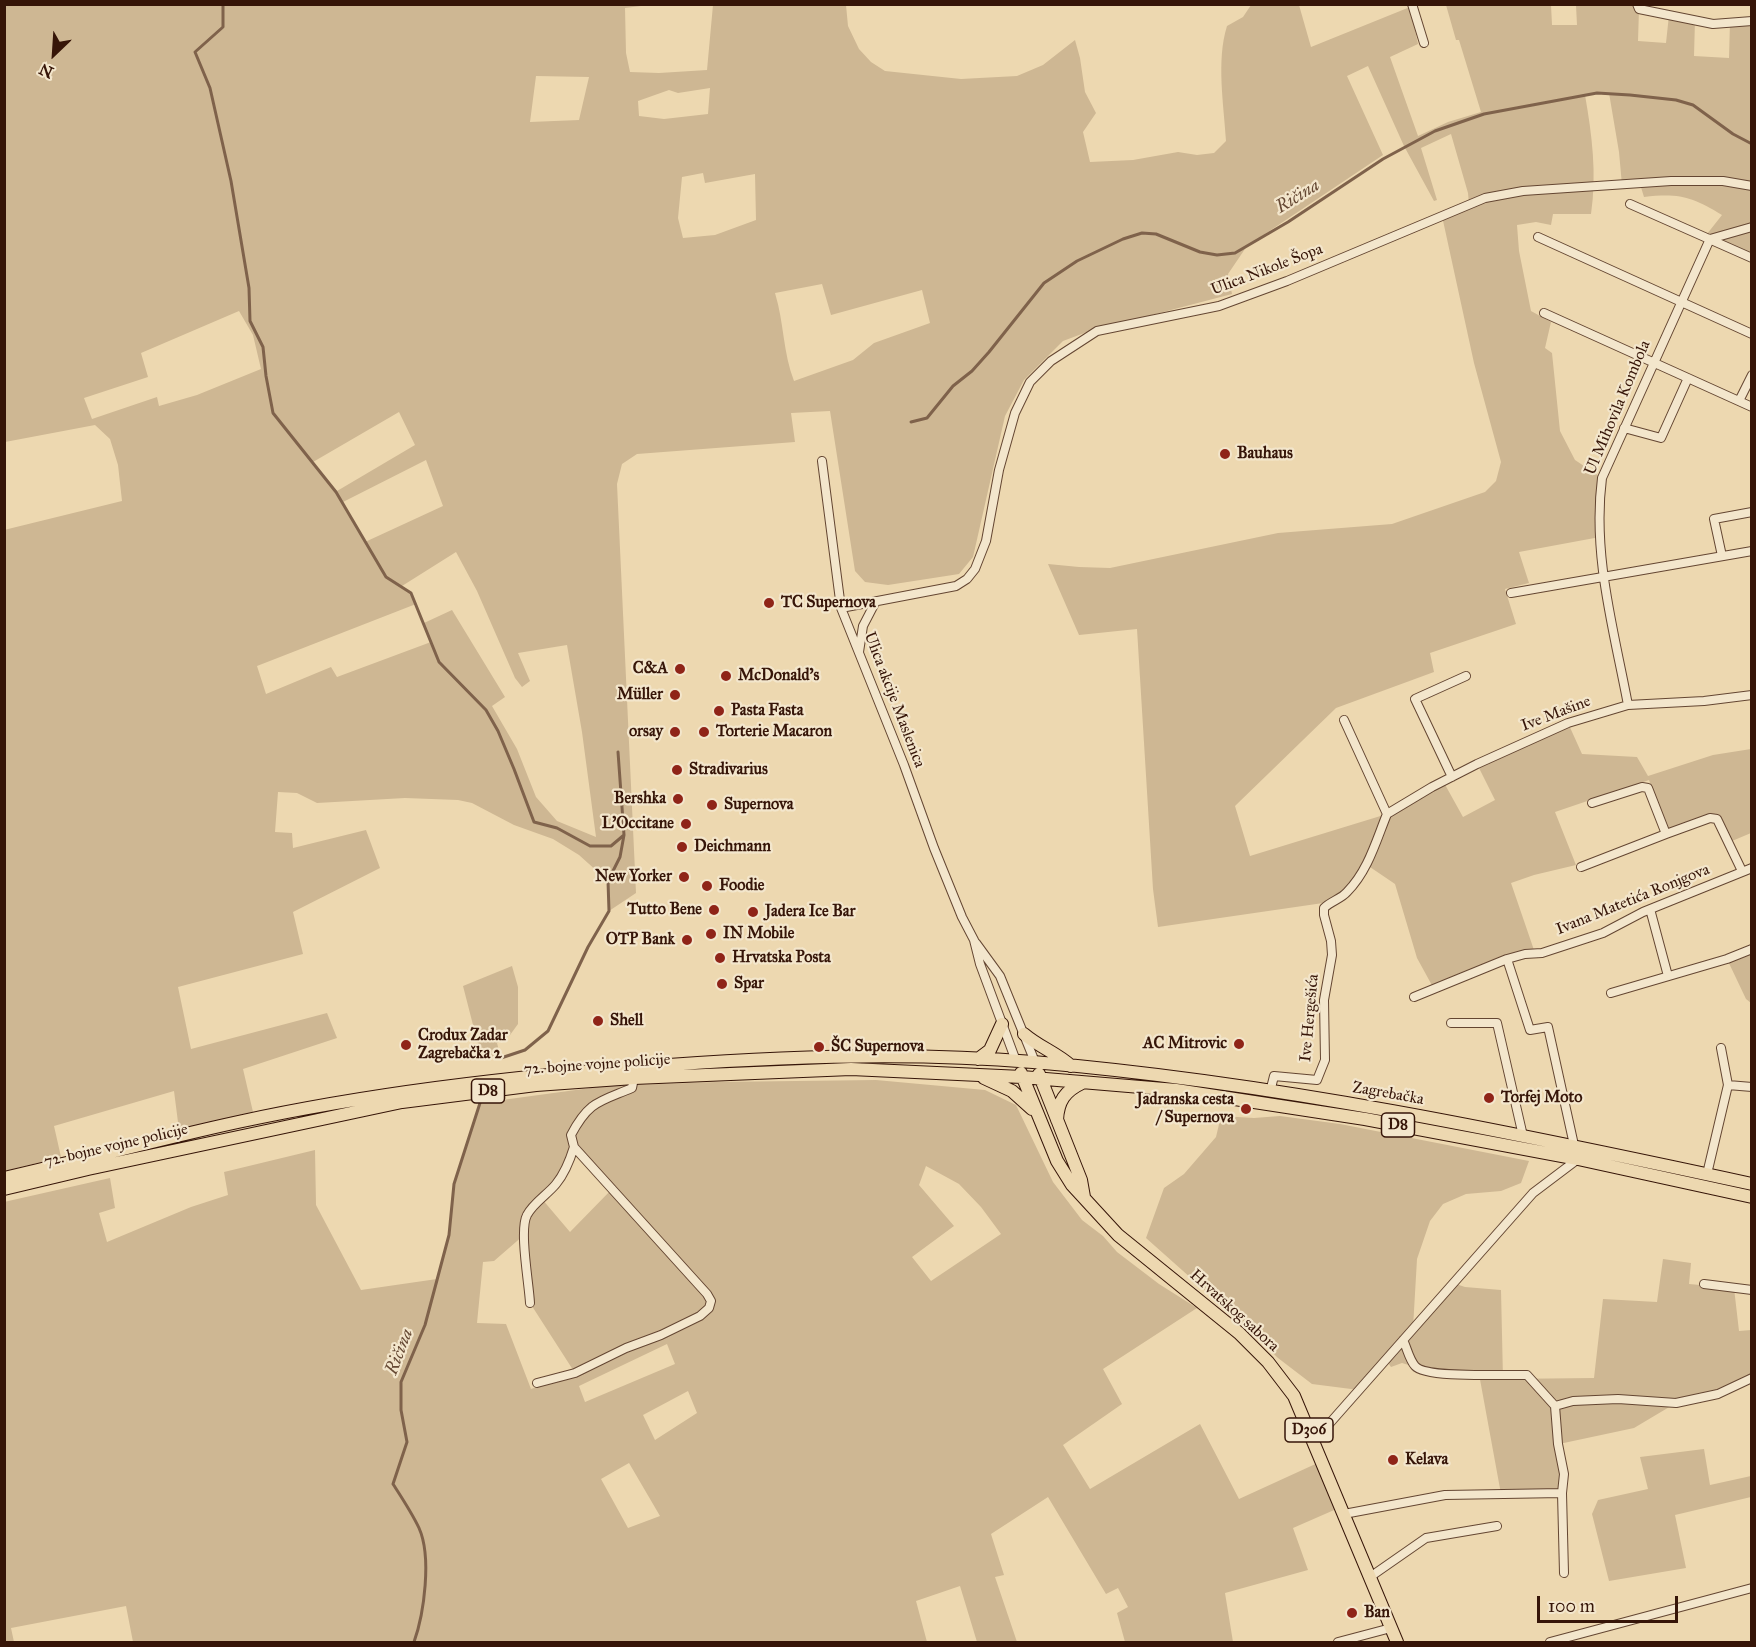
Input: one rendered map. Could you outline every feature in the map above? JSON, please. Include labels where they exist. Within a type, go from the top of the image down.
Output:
[{"type":"main road","points":[[977,1059],[990,1050],[1002,1024]]},
{"type":"main road","points":[[1024,1034],[1045,1050],[1060,1056],[1071,1066]]},
{"type":"main road","name":"72. bojne vojne policije","points":[[4,1178],[239,1122],[407,1091],[497,1079],[784,1057],[1016,1061]]},
{"type":"main road","name":"Zagrebačka","points":[[1016,1061],[1170,1077],[1361,1106],[1574,1145],[1752,1184]]},
{"type":"main road","name":"Hrvatskog sabora","points":[[1016,1061],[1037,1116],[1065,1174],[1084,1197],[1118,1235],[1216,1313],[1268,1362],[1294,1396],[1397,1642]]},
{"type":"main road","name":"Hrvatskog sabora","points":[[1035,1062],[1081,1180],[1084,1197]]},
{"type":"main road","name":"72. bojne vojne policije","points":[[4,1189],[88,1168],[402,1102],[536,1085],[634,1078],[851,1069],[1022,1077]]},
{"type":"main road","points":[[978,1074],[1012,1091],[1037,1116]]},
{"type":"main road","name":"Zagrebačka","points":[[1022,1077],[1176,1090],[1365,1119],[1578,1159],[1752,1197]]},
{"type":"main road","points":[[1057,1121],[1059,1102],[1072,1088],[1083,1083]]},
{"type":"street","points":[[1412,4],[1424,43]]},
{"type":"street","points":[[1636,4],[1639,9],[1713,24],[1752,21]]},
{"type":"street","name":"Ulica Nikole Šopa","points":[[842,608],[956,586],[967,579],[975,569],[986,541],[999,470],[1015,413],[1030,382],[1052,361],[1097,331],[1219,306],[1287,281],[1485,198],[1523,191],[1671,181],[1723,182],[1752,186]]},
{"type":"street","points":[[1630,204],[1752,258]]},
{"type":"street","points":[[1710,239],[1752,227]]},
{"type":"street","points":[[1538,237],[1752,334]]},
{"type":"street","name":"Ul Mihovila Kombola","points":[[1628,705],[1603,578],[1599,518],[1602,478],[1710,239]]},
{"type":"street","points":[[1544,313],[1752,407]]},
{"type":"street","points":[[1739,401],[1752,375]]},
{"type":"street","points":[[1624,428],[1661,438],[1688,378]]},
{"type":"street","name":"Ulica akcije Maslenica","points":[[822,461],[842,608],[962,917],[974,940],[1000,976],[1035,1062]]},
{"type":"street","points":[[1722,556],[1714,519],[1752,512]]},
{"type":"street","points":[[1511,593],[1752,551]]},
{"type":"street","points":[[859,652],[864,626],[876,601]]},
{"type":"street","points":[[1452,777],[1415,699],[1466,676]]},
{"type":"street","name":"Ive Mašine","points":[[1387,814],[1452,777],[1568,723],[1628,705],[1704,701],[1752,695]]},
{"type":"street","points":[[1344,720],[1387,814]]},
{"type":"street","points":[[1592,803],[1642,787],[1648,788],[1666,834]]},
{"type":"street","name":"Ive Hergešića","points":[[1270,1092],[1274,1076],[1317,1080],[1325,1060],[1324,1000],[1332,955],[1324,908],[1330,902],[1346,894],[1362,873],[1387,814]]},
{"type":"street","points":[[1581,867],[1710,818],[1717,819],[1742,871]]},
{"type":"street","name":"Ivana Matetića Ronjgova","points":[[1414,997],[1508,959],[1542,953],[1603,933],[1650,909],[1752,868]]},
{"type":"street","points":[[1650,909],[1668,976]]},
{"type":"street","name":"Ulica akcije Maslenica","points":[[974,940],[980,964],[1016,1061]]},
{"type":"street","points":[[1611,993],[1727,959],[1752,949]]},
{"type":"street","points":[[1508,959],[1530,1030],[1548,1027],[1574,1145]]},
{"type":"street","points":[[1451,1023],[1497,1023],[1523,1136]]},
{"type":"street","points":[[1707,1174],[1728,1085],[1721,1048]]},
{"type":"street","points":[[537,1383],[575,1373],[626,1348],[661,1335],[700,1316],[709,1308],[711,1301],[707,1294],[574,1147],[571,1135],[581,1116],[596,1102],[632,1088],[634,1078]]},
{"type":"street","points":[[1728,1085],[1752,1087]]},
{"type":"street","points":[[530,1302],[525,1221],[528,1213],[557,1183],[569,1164],[574,1147]]},
{"type":"street","points":[[1314,1441],[1533,1193],[1578,1159]]},
{"type":"street","points":[[1704,1284],[1752,1290]]},
{"type":"street","points":[[1403,1340],[1415,1367],[1424,1372],[1445,1375],[1527,1375],[1555,1406],[1558,1444],[1564,1474],[1562,1493],[1564,1573]]},
{"type":"street","points":[[1555,1406],[1573,1401],[1618,1399],[1676,1403],[1718,1394],[1752,1378]]},
{"type":"street","points":[[1344,1514],[1445,1495],[1562,1493]]},
{"type":"street","points":[[1370,1577],[1426,1538],[1497,1526]]},
{"type":"street","points":[[1550,1642],[1752,1588]]},
{"type":"street","points":[[1338,1642],[1391,1628]]},
{"type":"shaded area","points":[[5,5],[649,5],[625,8],[626,53],[630,72],[659,73],[707,70],[713,5],[846,5],[848,26],[859,49],[871,62],[885,71],[961,79],[1017,76],[1043,65],[1075,40],[1085,92],[1096,113],[1083,132],[1090,162],[1133,160],[1178,152],[1197,155],[1214,153],[1226,141],[1221,68],[1227,26],[1243,17],[1251,5],[1299,5],[1311,47],[1410,7],[1418,44],[1390,57],[1418,136],[1448,122],[1481,112],[1446,5],[1551,5],[1552,25],[1577,25],[1576,5],[1637,5],[1639,9],[1638,41],[1666,43],[1669,15],[1695,20],[1694,56],[1729,58],[1730,22],[1751,21],[1751,258],[1707,234],[1722,215],[1712,209],[1694,200],[1677,196],[1644,197],[1640,184],[1622,185],[1609,93],[1585,95],[1593,154],[1594,184],[1591,214],[1553,214],[1551,225],[1536,222],[1517,225],[1519,251],[1531,311],[1551,322],[1545,348],[1552,353],[1560,431],[1575,460],[1602,478],[1600,537],[1519,552],[1529,583],[1505,589],[1516,624],[1430,653],[1434,672],[1336,708],[1235,806],[1250,856],[1387,814],[1443,781],[1463,817],[1495,800],[1477,764],[1568,723],[1582,754],[1637,757],[1648,776],[1713,755],[1751,749],[1751,833],[1732,841],[1717,819],[1666,834],[1649,780],[1555,812],[1576,865],[1511,883],[1535,953],[1434,989],[1417,958],[1395,884],[1367,865],[1346,894],[1330,902],[1158,927],[1153,889],[1137,629],[1079,635],[1048,564],[1110,568],[1278,533],[1392,524],[1485,492],[1496,481],[1501,462],[1474,363],[1442,216],[1469,204],[1451,134],[1421,148],[1437,200],[1434,201],[1404,146],[1368,66],[1347,76],[1383,155],[1247,246],[1228,274],[1232,294],[1087,332],[1063,341],[1024,380],[1005,416],[973,557],[959,574],[888,585],[865,582],[855,571],[830,411],[791,413],[795,442],[637,454],[622,464],[617,484],[636,893],[609,911],[608,881],[579,855],[553,839],[514,825],[472,803],[458,800],[405,798],[317,803],[297,793],[278,792],[275,832],[292,833],[293,848],[366,830],[380,868],[293,912],[303,954],[178,987],[191,1049],[327,1013],[337,1038],[243,1069],[253,1112],[179,1130],[174,1091],[54,1126],[61,1157],[5,1171],[4,530],[122,501],[118,465],[110,439],[95,425],[5,442]],"holes":[[[536,76],[589,77],[579,120],[530,122]],[[710,88],[708,114],[664,119],[639,116],[638,101],[669,90],[678,93]],[[703,173],[705,183],[755,174],[756,220],[715,235],[683,238],[678,218],[682,177]],[[822,284],[831,315],[922,290],[930,323],[874,343],[853,360],[794,381],[775,293]],[[239,311],[253,335],[261,369],[197,395],[159,406],[157,397],[92,419],[84,398],[148,377],[141,353]],[[399,412],[415,445],[337,491],[313,462]],[[426,460],[443,506],[365,542],[343,502]],[[456,552],[477,591],[515,678],[522,687],[530,681],[518,653],[567,645],[582,732],[596,837],[557,821],[536,797],[517,749],[492,706],[505,697],[452,610],[424,623],[431,642],[337,677],[331,667],[266,694],[257,666],[416,604],[411,593],[402,586]]]},
{"type":"shaded area","points":[[1751,949],[1751,1003],[1746,999],[1727,959]]},
{"type":"shaded area","points":[[512,966],[518,987],[518,1024],[510,1035],[497,1043],[501,1058],[481,1056],[463,986]]},
{"type":"shaded area","points":[[876,1080],[985,1090],[1016,1105],[1053,1182],[1082,1220],[1103,1236],[1117,1252],[1159,1284],[1197,1308],[1103,1369],[1122,1404],[1063,1445],[1090,1489],[1200,1424],[1239,1499],[1322,1461],[1341,1507],[1293,1528],[1308,1570],[1225,1593],[1233,1642],[1125,1642],[1117,1613],[1128,1607],[1118,1588],[1106,1594],[1048,1497],[991,1534],[1004,1575],[995,1577],[1017,1642],[977,1642],[960,1586],[916,1601],[927,1642],[133,1642],[126,1606],[11,1628],[14,1642],[5,1642],[4,1202],[110,1178],[115,1208],[99,1213],[107,1242],[191,1207],[228,1195],[224,1172],[315,1150],[316,1205],[361,1290],[437,1279],[449,1235],[454,1184],[480,1103],[605,1086]],"holes":[[[574,1147],[612,1189],[570,1232],[542,1199],[557,1183]],[[926,1166],[959,1184],[981,1207],[1001,1234],[931,1281],[912,1257],[954,1226],[919,1185]],[[524,1235],[530,1303],[575,1373],[531,1389],[506,1324],[477,1323],[483,1262],[494,1261]],[[667,1344],[675,1364],[585,1402],[579,1386]],[[688,1391],[697,1413],[655,1440],[643,1415]],[[629,1463],[660,1516],[628,1528],[601,1479]]]},
{"type":"shaded area","points":[[1221,1116],[1254,1118],[1280,1116],[1340,1124],[1529,1161],[1521,1183],[1501,1191],[1466,1194],[1443,1204],[1430,1221],[1417,1259],[1413,1328],[1453,1283],[1465,1287],[1501,1290],[1503,1379],[1594,1378],[1603,1299],[1657,1302],[1663,1259],[1691,1263],[1689,1284],[1734,1288],[1739,1331],[1751,1330],[1751,1378],[1719,1393],[1676,1403],[1634,1428],[1559,1444],[1562,1493],[1501,1494],[1479,1374],[1438,1374],[1402,1363],[1391,1367],[1386,1360],[1359,1390],[1312,1384],[1278,1358],[1146,1238],[1164,1188],[1184,1174],[1216,1137]]},
{"type":"shaded area","points":[[1704,1449],[1710,1485],[1751,1476],[1751,1497],[1675,1515],[1686,1568],[1609,1581],[1592,1514],[1598,1500],[1648,1489],[1640,1457]]},
{"type":"waterway","points":[[223,4],[223,27],[195,52],[210,88],[231,181],[249,288],[250,321],[263,347],[273,413],[336,492],[386,577],[411,593],[439,662],[486,710],[498,731],[534,822],[557,828],[590,846],[611,846],[624,835]]},
{"type":"waterway","name":"Ričina","points":[[911,422],[927,418],[953,386],[972,371],[989,352],[1044,283],[1077,261],[1123,239],[1142,233],[1156,234],[1200,252],[1217,255],[1235,253],[1288,222],[1383,159],[1435,131],[1484,114],[1597,93],[1676,100],[1693,105],[1733,134],[1752,144]]},
{"type":"waterway","points":[[501,1058],[525,1050],[548,1031],[588,947],[609,911],[608,881],[620,857],[624,835],[618,752]]},
{"type":"waterway","name":"Ričina","points":[[414,1642],[421,1616],[426,1569],[423,1540],[419,1528],[393,1484],[407,1442],[401,1410],[401,1382],[425,1325],[449,1235],[454,1184],[480,1103]]},
{"type":"place","name":"Bauhaus","points":[[1225,454]]},
{"type":"place","name":"TC Supernova","points":[[769,603]]},
{"type":"place","name":"C&A","points":[[680,669]]},
{"type":"place","name":"McDonald's","points":[[726,676]]},
{"type":"place","name":"Müller","points":[[675,695]]},
{"type":"place","name":"Pasta Fasta","points":[[719,711]]},
{"type":"place","name":"orsay","points":[[675,732]]},
{"type":"place","name":"Torterie Macaron","points":[[704,732]]},
{"type":"place","name":"Stradivarius","points":[[677,770]]},
{"type":"place","name":"Bershka","points":[[678,799]]},
{"type":"place","name":"Supernova","points":[[712,805]]},
{"type":"place","name":"L'Occitane","points":[[686,824]]},
{"type":"place","name":"Deichmann","points":[[682,847]]},
{"type":"place","name":"New Yorker","points":[[684,877]]},
{"type":"place","name":"Foodie","points":[[707,886]]},
{"type":"place","name":"Tutto Bene","points":[[714,910]]},
{"type":"place","name":"Jadera Ice Bar","points":[[753,912]]},
{"type":"place","name":"IN Mobile","points":[[711,934]]},
{"type":"place","name":"OTP Bank","points":[[687,940]]},
{"type":"place","name":"Hrvatska Posta","points":[[720,958]]},
{"type":"place","name":"Spar","points":[[722,984]]},
{"type":"place","name":"Shell","points":[[598,1021]]},
{"type":"place","name":"AC Mitrovic","points":[[1239,1044]]},
{"type":"place","name":"Crodux Zadar Zagrebačka 2","points":[[406,1045]]},
{"type":"place","name":"ŠC Supernova","points":[[819,1047]]},
{"type":"place","name":"Torfej Moto","points":[[1489,1098]]},
{"type":"place","name":"Jadranska cesta / Supernova","points":[[1246,1109]]},
{"type":"place","name":"Kelava","points":[[1393,1460]]},
{"type":"place","name":"Ban","points":[[1352,1613]]}]
